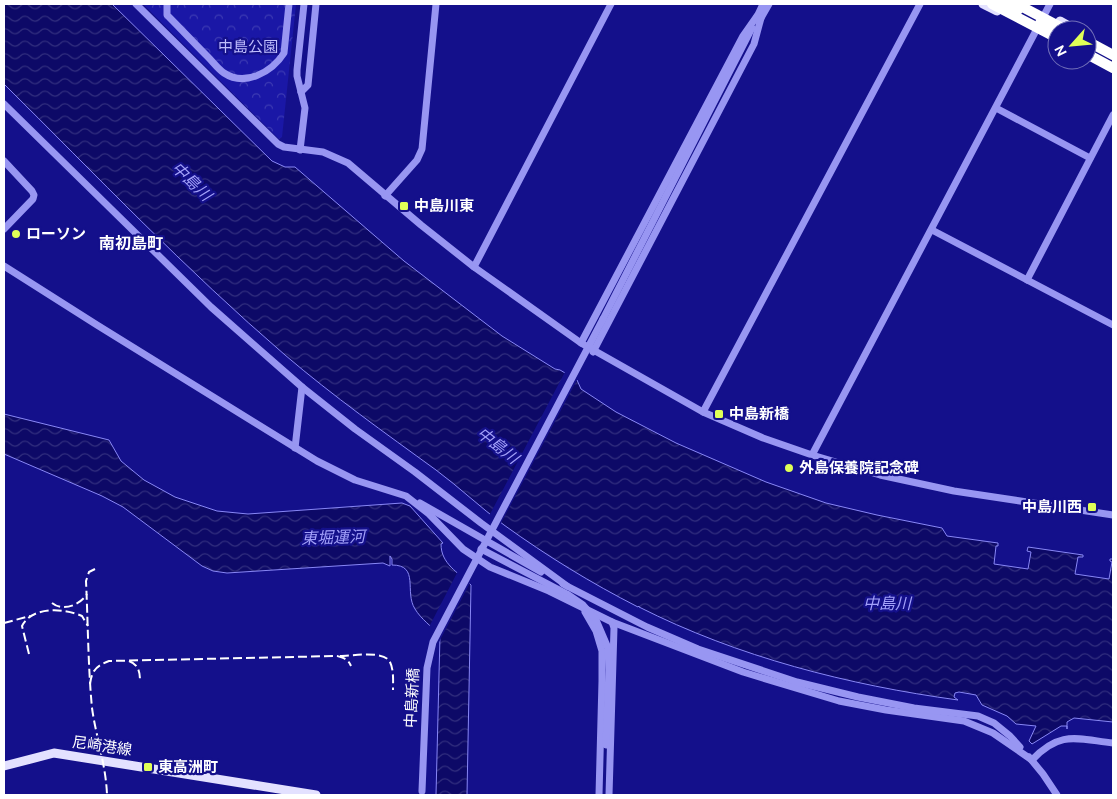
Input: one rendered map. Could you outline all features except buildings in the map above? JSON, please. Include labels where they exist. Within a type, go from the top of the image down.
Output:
[{"type":"highway","points":[[992,4],[1047,33]]},
{"type":"highway","points":[[1006,4],[1047,24]]},
{"type":"highway","points":[[1017,4],[1047,20]]},
{"type":"highway","points":[[1040,22],[1047,26]]},
{"type":"highway","points":[[1097,46],[1113,55]]},
{"type":"highway","points":[[1097,53],[1113,62]]},
{"type":"highway","points":[[1097,59],[1113,68]]},
{"type":"main road","points":[[983,4],[1047,24]]},
{"type":"main road","points":[[1027,4],[1047,31]]},
{"type":"main road","points":[[1097,41],[1113,50]]},
{"type":"main road","points":[[1097,63],[1113,72]]},
{"type":"main road","name":"尼崎港線","points":[[4,766],[54,753],[316,795]]},
{"type":"street","points":[[136,4],[272,140],[284,148],[323,152],[339,158],[474,266],[581,344],[703,412],[763,438],[880,475],[954,491],[1113,515]]},
{"type":"street","points":[[167,4],[167,15],[223,73],[246,78],[259,75],[273,65],[284,53],[289,4]]},
{"type":"street","points":[[300,150],[305,108],[297,70],[304,4]]},
{"type":"street","points":[[301,92],[308,85],[316,4]]},
{"type":"street","points":[[385,196],[417,160],[422,149],[436,4]]},
{"type":"street","points":[[474,266],[612,4]]},
{"type":"street","points":[[593,352],[754,44],[763,4]]},
{"type":"street","points":[[581,344],[743,36],[769,4]]},
{"type":"street","points":[[703,412],[920,4]]},
{"type":"street","points":[[812,455],[1050,4]]},
{"type":"street","name":"中島新橋","points":[[422,793],[427,668],[433,642],[534,452],[759,17]]},
{"type":"street","points":[[4,104],[211,307],[302,387],[355,429],[567,586]]},
{"type":"street","points":[[996,108],[1090,158]]},
{"type":"street","points":[[1027,280],[1113,115]]},
{"type":"street","points":[[4,161],[34,194],[33,199],[4,229]]},
{"type":"street","points":[[932,230],[1113,325]]},
{"type":"street","points":[[4,266],[338,473],[406,496],[431,508],[567,586],[675,640],[797,682],[914,708],[978,716],[994,724],[1010,736],[1032,760],[1057,795]]},
{"type":"street","points":[[295,448],[302,387]]},
{"type":"street","points":[[406,496],[429,514],[463,549],[490,568],[549,591],[612,622],[743,672],[840,701],[886,710],[964,721],[993,733],[1032,760]]},
{"type":"street","points":[[481,550],[567,594],[583,605],[596,620],[608,648],[609,663],[605,795]]},
{"type":"street","points":[[579,605],[589,617],[602,651],[599,795]]},
{"type":"street","points":[[609,795],[614,643],[612,622]]},
{"type":"street","points":[[599,640],[601,630],[609,626],[614,643]]},
{"type":"street","points":[[1032,760],[1040,751],[1063,738],[1113,742]]},
{"type":"green space","name":"中島公園","points":[[143,4],[296,4],[282,137],[279,139]]},
{"type":"water","name":"中島川","points":[[4,4],[112,4],[272,161],[285,167],[295,167],[404,261],[502,336],[555,369],[577,380],[581,389],[616,412],[676,443],[766,482],[826,503],[942,528],[947,536],[998,543],[994,564],[1028,569],[1031,552],[1027,551],[1028,547],[1083,555],[1083,557],[1078,557],[1075,574],[1109,579],[1112,562],[1110,559],[1113,559],[1113,722],[1074,718],[1067,722],[1067,726],[1061,726],[1032,744],[1029,741],[1036,726],[1016,724],[1007,716],[982,705],[976,695],[955,693],[954,697],[958,700],[917,694],[794,667],[715,641],[677,625],[638,607],[586,579],[553,558],[504,525],[445,477],[340,400],[285,355],[212,290],[4,84]]},
{"type":"water","name":"東堀運河","points":[[4,414],[109,440],[121,461],[144,480],[175,497],[217,511],[248,514],[402,503],[410,506],[443,543],[441,544],[442,551],[447,562],[471,585],[467,795],[436,795],[440,635],[423,620],[415,609],[412,602],[409,574],[406,569],[401,566],[392,565],[390,556],[390,566],[383,563],[227,573],[213,571],[202,566],[123,507],[102,496],[4,454]]},
{"type":"pier","points":[[566,370],[578,378],[500,525],[489,516]]},
{"type":"pier","points":[[459,569],[471,581],[438,644],[437,634],[429,627]]},
{"type":"railway","points":[[95,569],[89,572],[86,581],[90,676],[92,708],[105,773],[107,795]]},
{"type":"railway","points":[[52,603],[61,607],[71,606],[87,594]]},
{"type":"railway","points":[[29,654],[22,626],[33,615],[49,610],[66,611],[82,616],[88,626]]},
{"type":"railway","points":[[4,623],[30,616]]},
{"type":"railway","points":[[340,656],[375,655],[387,658],[392,669],[393,690]]},
{"type":"railway","points":[[90,684],[95,669],[109,661],[337,656],[346,659],[351,666]]},
{"type":"railway","points":[[129,661],[138,669],[140,682]]},
{"type":"place","name":"中島川東","points":[[404,206]]},
{"type":"place","name":"ローソン","points":[[16,234]]},
{"type":"place","name":"中島新橋","points":[[719,414]]},
{"type":"place","name":"外島保養院記念碑","points":[[789,468]]},
{"type":"place","name":"中島川西","points":[[1092,507]]},
{"type":"place","name":"東高洲町","points":[[148,767]]},
{"type":"district","name":"南初島町","points":[[131,243]]}]
